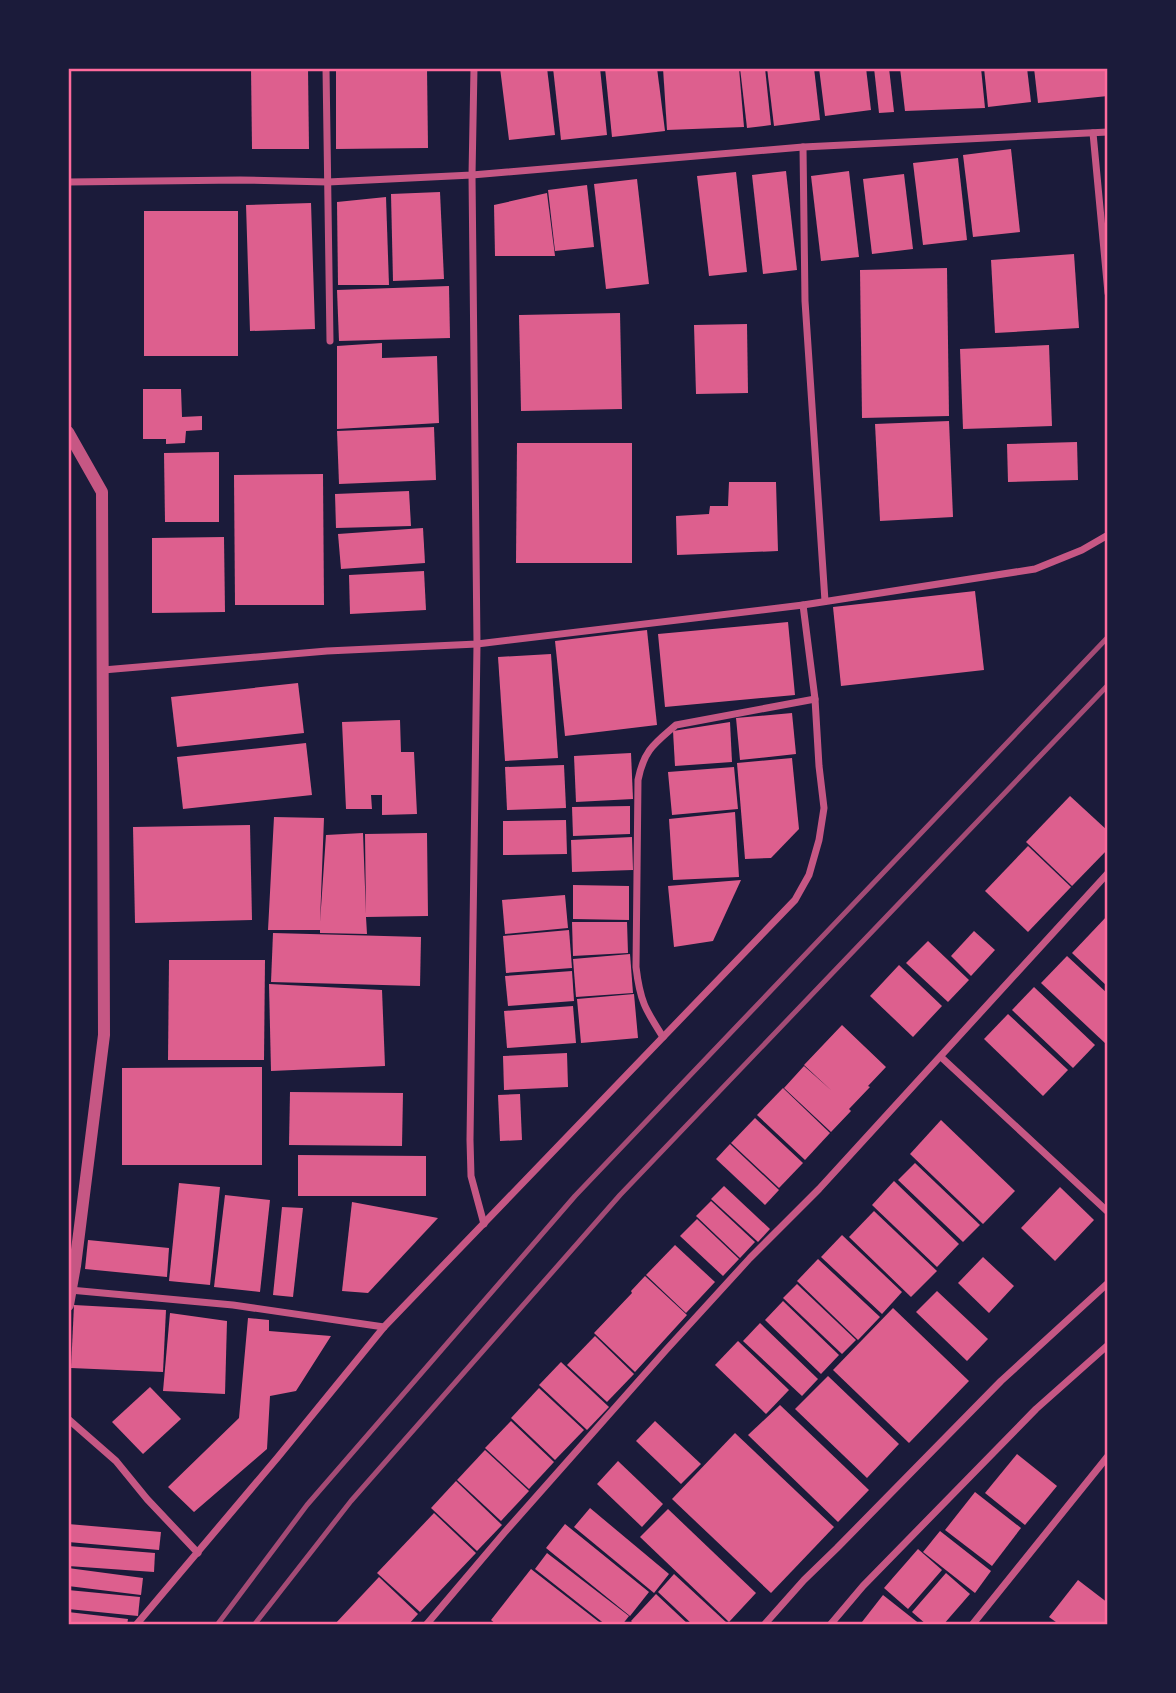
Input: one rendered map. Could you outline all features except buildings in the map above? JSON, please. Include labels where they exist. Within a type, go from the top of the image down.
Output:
[{"type":"street","points":[[326,68],[330,341]]},
{"type":"street","points":[[474,68],[472,175],[477,643],[470,1140],[471,1176],[484,1224]]},
{"type":"street","points":[[68,182],[328,182],[472,175],[803,147],[1108,132]]},
{"type":"street","points":[[1093,133],[1108,293]]},
{"type":"street","points":[[803,147],[805,301],[825,601]]},
{"type":"street","points":[[68,432],[102,492],[104,1035],[68,1305]]},
{"type":"street","points":[[103,670],[327,651],[477,643],[803,605],[1035,569],[1082,550],[1108,535]]},
{"type":"street","points":[[136,1625],[384,1327],[795,900],[809,875],[819,840],[824,808],[815,699],[803,605]]},
{"type":"street","points":[[663,1037],[645,1009],[639,992],[636,967],[638,780],[642,763],[648,751],[676,725],[815,699]]},
{"type":"street","points":[[426,1625],[675,1339],[819,1189],[1108,873]]},
{"type":"street","points":[[941,1057],[1108,1212]]},
{"type":"street","points":[[764,1625],[804,1580],[1001,1381],[1108,1283]]},
{"type":"street","points":[[70,1290],[233,1305],[384,1327]]},
{"type":"street","points":[[830,1625],[863,1586],[1036,1409],[1108,1345]]},
{"type":"street","points":[[68,1419],[116,1461],[147,1499],[198,1553]]},
{"type":"street","points":[[972,1625],[1108,1456]]},
{"type":"railway","points":[[217,1625],[307,1505],[575,1196],[1108,637]]},
{"type":"railway","points":[[254,1625],[351,1501],[620,1195],[1108,685]]}]
